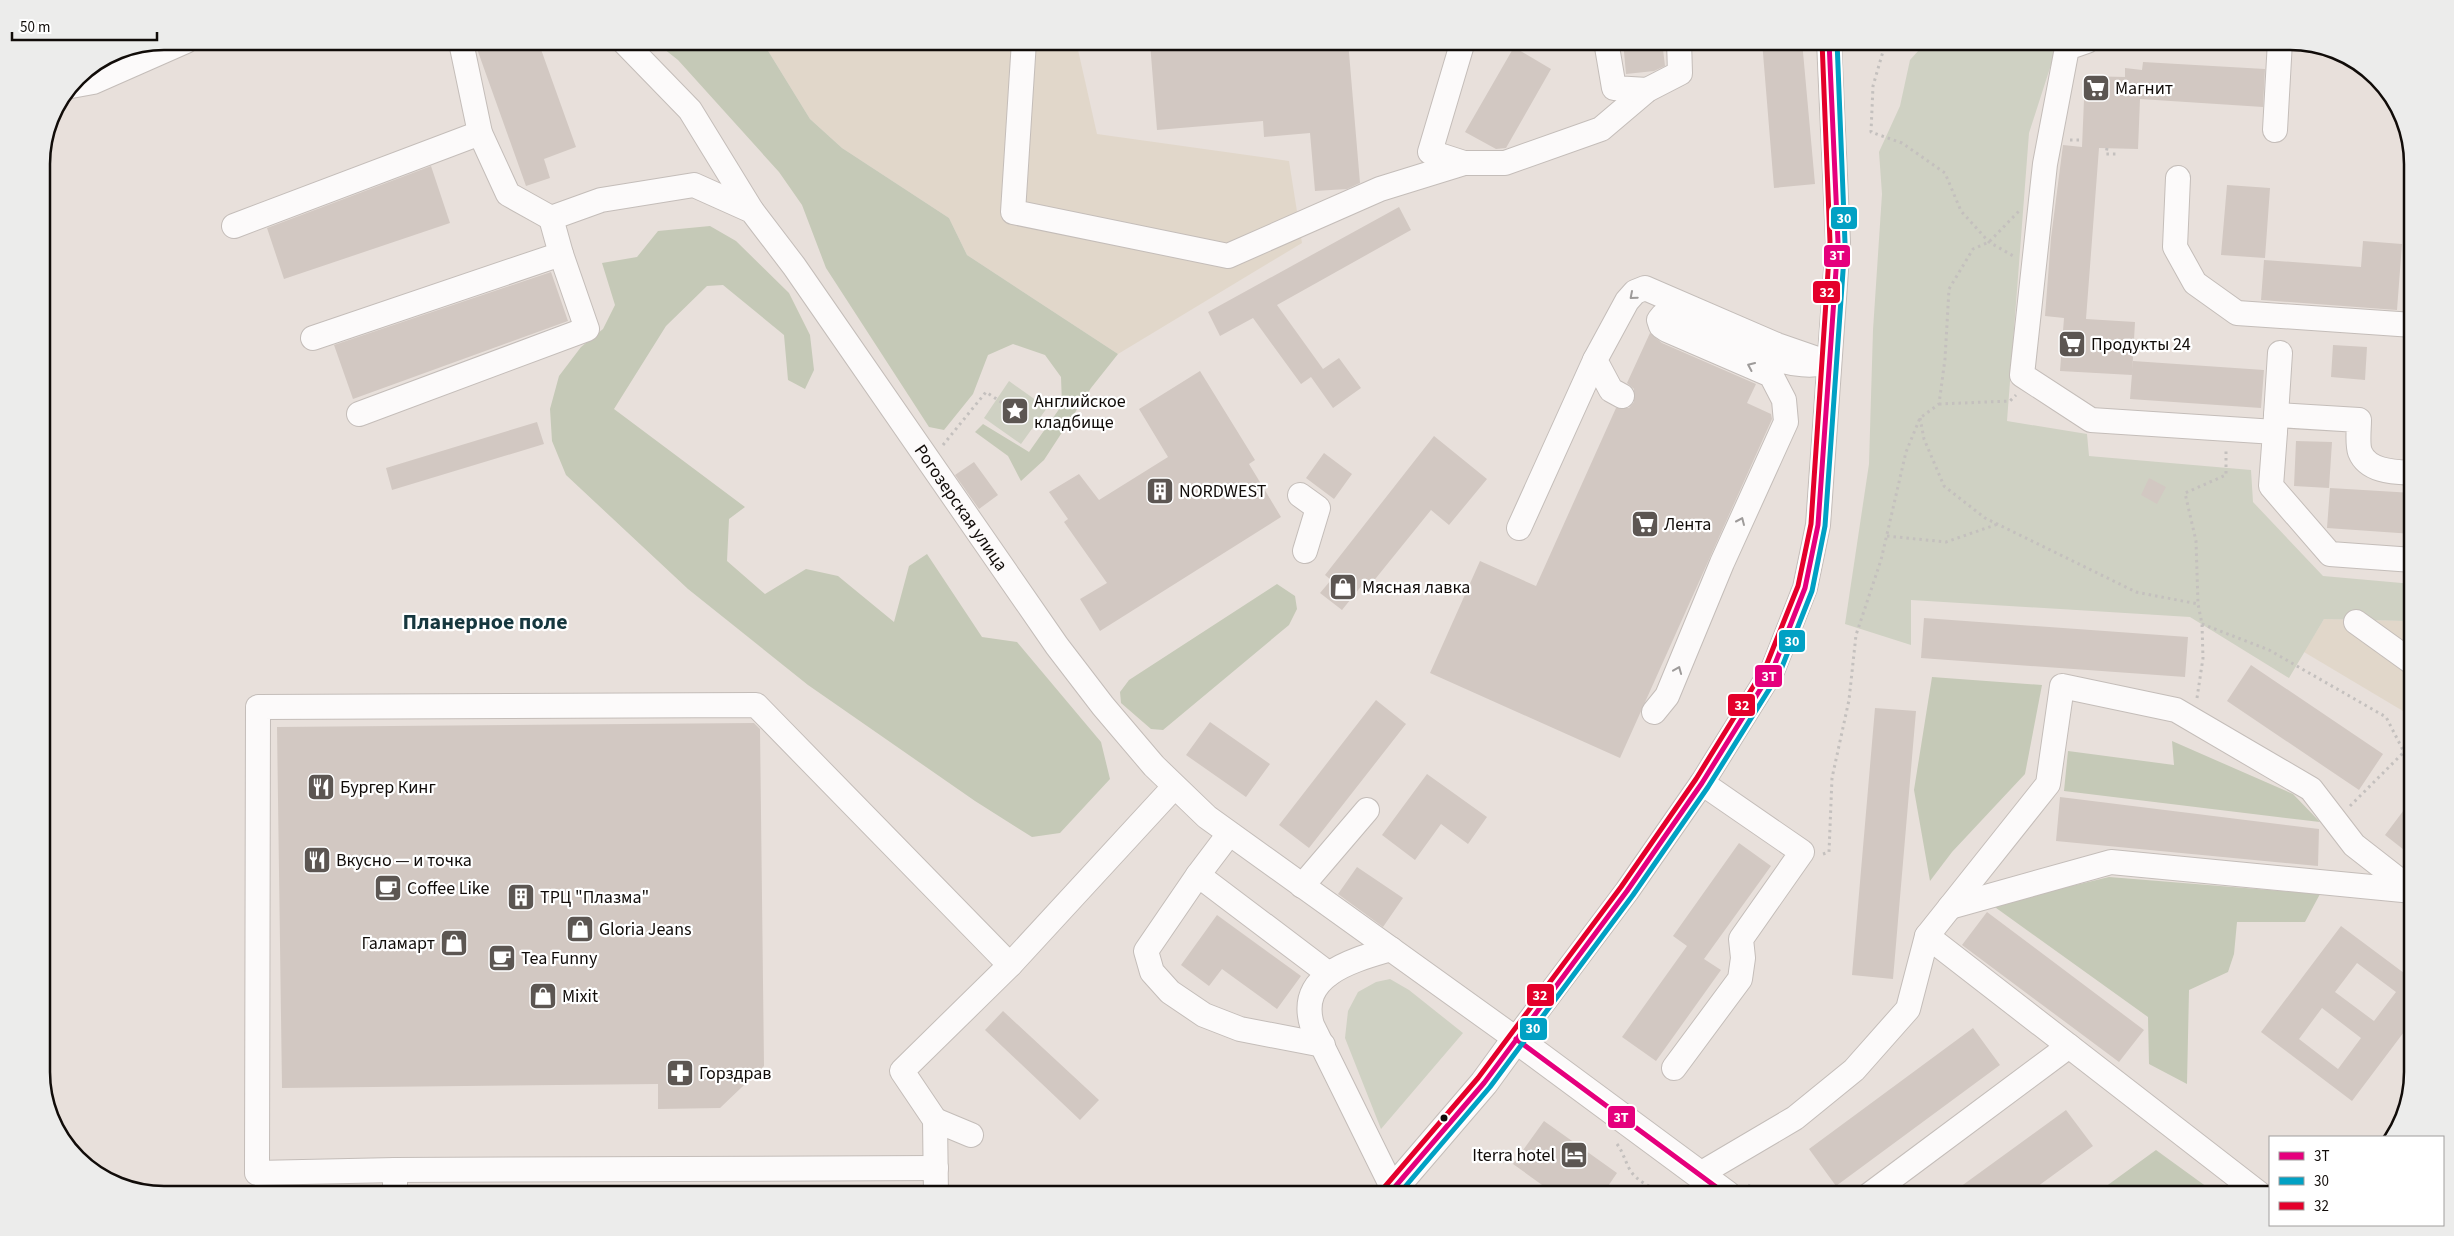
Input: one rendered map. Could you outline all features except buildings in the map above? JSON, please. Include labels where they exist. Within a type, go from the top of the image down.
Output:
[{"type":"main road","points":[[1395,1186],[1484,1083],[1516,1039],[1715,1186]]},
{"type":"street","points":[[83,84],[92,82],[165,50]]},
{"type":"street","points":[[359,414],[587,329],[560,254],[551,218],[508,194],[480,133],[463,50]]},
{"type":"street","points":[[632,50],[690,110],[752,211]]},
{"type":"street","points":[[1023,50],[1013,212],[1228,256],[1380,189],[1464,163],[1505,163],[1601,129],[1647,90],[1680,73],[1679,50]]},
{"type":"street","points":[[1460,50],[1430,152],[1464,163]]},
{"type":"street","points":[[1608,50],[1614,88],[1647,90]]},
{"type":"street","points":[[1516,1039],[1627,891],[1702,783],[1773,669],[1805,588],[1818,525],[1818,361],[1838,242],[1829,50]]},
{"type":"street","points":[[2067,50],[2045,164],[2022,375],[2091,420],[2226,429],[2275,424],[2358,420],[2360,452],[2369,463],[2387,471],[2404,472]]},
{"type":"street","points":[[2275,130],[2279,50]]},
{"type":"street","points":[[234,226],[480,133]]},
{"type":"street","points":[[2178,178],[2174,247],[2194,283],[2237,313],[2404,323]]},
{"type":"street","name":"Рогозерская улица","points":[[551,218],[601,200],[694,185],[752,211],[794,266],[1057,646],[1103,706],[1174,787],[1229,834],[1516,1039]]},
{"type":"street","points":[[313,338],[560,254]]},
{"type":"street","points":[[1519,528],[1594,360],[1634,292],[1644,288],[1818,361]]},
{"type":"street","points":[[1654,712],[1667,696],[1722,563],[1786,422],[1784,400],[1771,375],[1667,330],[1661,326],[1659,320],[1663,314],[1668,314],[1775,360],[1818,361]]},
{"type":"street","points":[[2280,353],[2271,486],[2330,554],[2404,559]]},
{"type":"street","points":[[1594,360],[1611,390],[1622,396]]},
{"type":"street","points":[[1300,495],[1318,508],[1305,551]]},
{"type":"street","points":[[2356,622],[2404,657]]},
{"type":"street","points":[[1700,1174],[1796,1118],[1854,1070],[1908,1009],[1927,936],[2048,784],[2062,686],[2176,710],[2311,789],[2354,845],[2404,884]]},
{"type":"street","points":[[936,1168],[395,1170],[257,1173],[258,707],[756,705],[1010,965]]},
{"type":"street","points":[[1674,1068],[1740,979],[1743,958],[1741,939],[1802,852],[1702,783]]},
{"type":"street","points":[[936,1186],[935,1120],[902,1071],[1010,965],[1174,787]]},
{"type":"street","points":[[1302,886],[1367,810]]},
{"type":"street","points":[[1229,834],[1198,875],[1146,951],[1152,972],[1170,992],[1204,1015],[1240,1029],[1323,1045]]},
{"type":"street","points":[[1950,907],[2112,862],[2404,890]]},
{"type":"street","points":[[1198,875],[1329,974]]},
{"type":"street","points":[[1927,936],[2249,1186]]},
{"type":"street","points":[[1387,1186],[1308,1013],[1316,985],[1339,966],[1391,949]]},
{"type":"street","points":[[1881,1186],[2069,1046]]},
{"type":"street","points":[[935,1120],[971,1135]]},
{"type":"street","points":[[395,1170],[395,1186]]},
{"type":"path","points":[[1883,50],[1873,86],[1871,132],[1902,143],[1945,173],[1961,211],[1989,242],[2007,251],[2033,271]]},
{"type":"path","points":[[2107,148],[2106,154],[2119,154]]},
{"type":"path","points":[[1939,404],[1945,359],[1949,289],[1972,249],[1989,242],[2020,210]]},
{"type":"path","points":[[1796,861],[1829,852],[1832,778],[1849,700],[1856,635],[1887,536],[1906,452],[1920,418],[1939,404],[2010,401],[2029,379]]},
{"type":"path","points":[[930,461],[986,392],[1004,404]]},
{"type":"path","points":[[1920,418],[1924,439],[1944,486],[1986,518],[2136,592],[2198,604]]},
{"type":"path","points":[[2193,720],[2203,658],[2202,624],[2198,604],[2196,541],[2185,493],[2226,475],[2226,429]]},
{"type":"path","points":[[1887,536],[1946,542],[1999,524]]},
{"type":"path","points":[[2202,624],[2269,650],[2386,718],[2404,752],[2335,820]]},
{"type":"path","points":[[1615,1140],[1623,1151],[1630,1171],[1649,1186]]},
{"type":"shaded area","points":[[768,50],[1078,50],[1097,134],[1289,161],[1302,243],[1118,354],[967,255],[949,218],[842,148],[810,119]]},
{"type":"shaded area","points":[[1919,50],[2056,50],[2029,133],[2007,421],[2087,434],[2089,456],[2251,470],[2253,502],[2323,576],[2404,583],[2404,621],[2324,619],[2289,678],[2190,617],[1911,600],[1911,645],[1845,624],[1869,464],[1873,330],[1882,194],[1879,152],[1900,106],[1910,60]]},
{"type":"shaded area","points":[[1009,381],[1047,408],[1021,444],[984,418]]},
{"type":"shaded area","points":[[2324,619],[2404,621],[2404,712],[2304,652]]},
{"type":"shaded area","points":[[1390,979],[1409,990],[1463,1033],[1381,1129],[1345,1038],[1348,1011],[1358,992],[1376,982]]},
{"type":"green space","points":[[665,50],[768,50],[810,119],[842,148],[949,218],[967,255],[1118,354],[1091,388],[1044,460],[1021,481],[1008,456],[975,432],[983,424],[1029,452],[1062,405],[1061,377],[1045,355],[1013,344],[988,355],[973,394],[944,430],[929,427],[826,268],[802,205],[779,172],[678,60]]},
{"type":"green space","points":[[710,226],[736,241],[789,293],[810,335],[814,370],[805,389],[788,380],[784,335],[723,285],[707,286],[666,326],[614,409],[745,507],[729,519],[727,561],[765,594],[806,569],[838,576],[894,622],[909,566],[927,554],[982,637],[1017,642],[1101,742],[1110,779],[1060,833],[1032,837],[975,801],[808,685],[688,589],[566,475],[552,441],[550,409],[559,376],[581,347],[603,329],[615,305],[602,263],[637,257],[658,231]]},
{"type":"green space","points":[[1277,584],[1295,596],[1297,609],[1289,625],[1163,730],[1151,729],[1121,703],[1120,692],[1129,680]]},
{"type":"green space","points":[[1932,677],[2042,685],[2025,774],[1952,852],[1930,881],[1914,790]]},
{"type":"green space","points":[[2172,741],[2293,794],[2320,822],[2064,791],[2068,751],[2174,765]]},
{"type":"green space","points":[[2109,877],[2320,894],[2305,922],[2237,922],[2234,954],[2228,972],[2189,990],[2187,1084],[2149,1064],[2148,1017],[1992,905]]},
{"type":"green space","points":[[2156,1150],[2206,1186],[2106,1186]]},
{"type":"transit line","name":"32","points":[[1385,1186],[1478,1078],[1621,887],[1696,779],[1766,666],[1798,586],[1811,524],[1830,242],[1822,50]]},
{"type":"transit line","name":"3Т","points":[[1396,1186],[1484,1083],[1627,891],[1702,783],[1773,669],[1805,588],[1818,525],[1838,242],[1829,50]]},
{"type":"transit line","name":"30","points":[[1406,1186],[1490,1087],[1633,895],[1708,787],[1780,672],[1812,591],[1825,526],[1845,243],[1837,50]]},
{"type":"transit line","name":"3Т","points":[[1516,1039],[1715,1186]]},
{"type":"place","name":"Магнит","points":[[2096,88]]},
{"type":"place","name":"Продукты 24","points":[[2072,344]]},
{"type":"place","name":"Английское кладбище","points":[[1015,411]]},
{"type":"place","name":"NORDWEST","points":[[1160,491]]},
{"type":"place","name":"Лента","points":[[1645,524]]},
{"type":"place","name":"Мясная лавка","points":[[1343,587]]},
{"type":"place","name":"Бургер Кинг","points":[[321,787]]},
{"type":"place","name":"Вкусно — и точка","points":[[317,860]]},
{"type":"place","name":"Coffee Like","points":[[388,888]]},
{"type":"place","name":"ТРЦ \"Плазма\"","points":[[521,897]]},
{"type":"place","name":"Gloria Jeans","points":[[580,929]]},
{"type":"place","name":"Галамарт","points":[[454,943]]},
{"type":"place","name":"Tea Funny","points":[[502,958]]},
{"type":"place","name":"Mixit","points":[[543,996]]},
{"type":"place","name":"Горздрав","points":[[680,1073]]},
{"type":"place","name":"Iterra hotel","points":[[1574,1155]]},
{"type":"district","name":"Планерное поле","points":[[485,621]]}]
